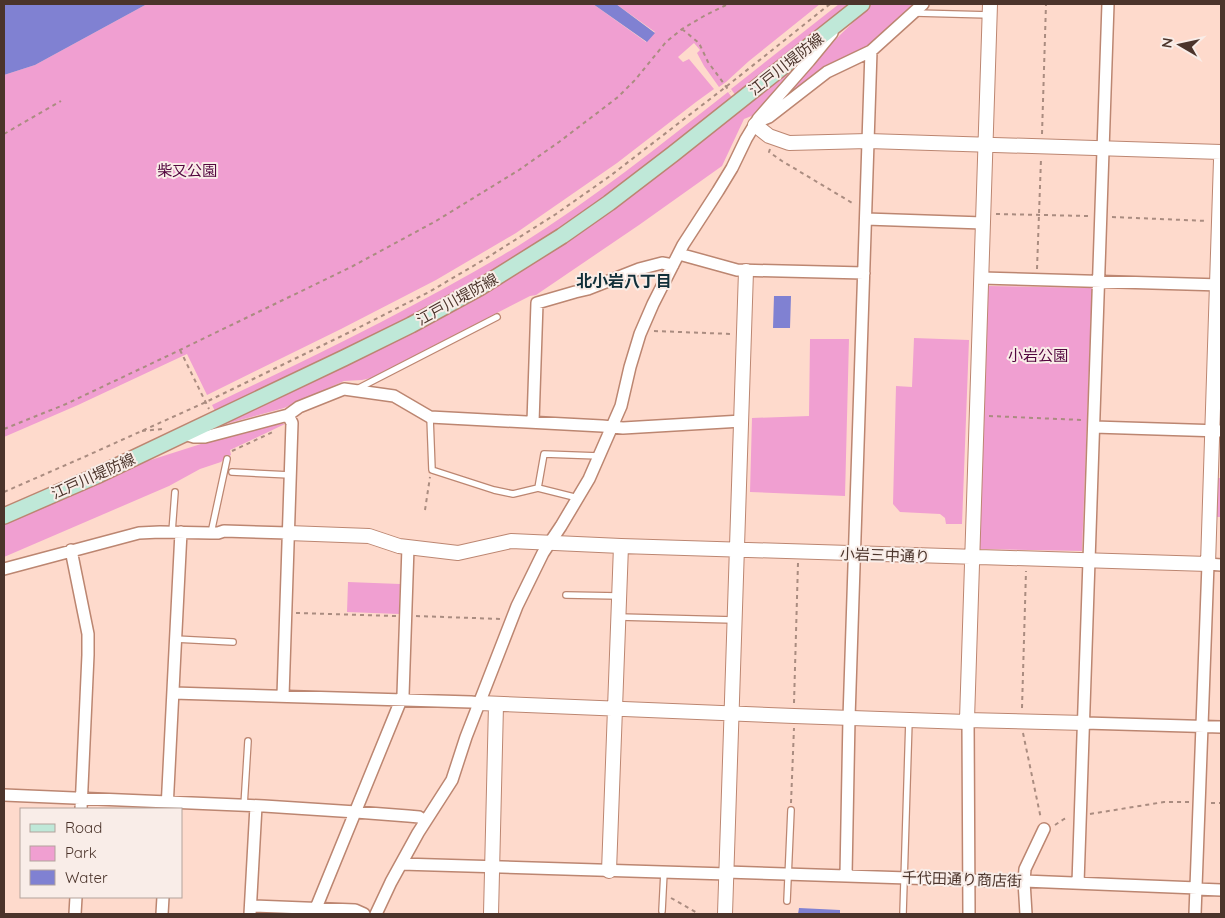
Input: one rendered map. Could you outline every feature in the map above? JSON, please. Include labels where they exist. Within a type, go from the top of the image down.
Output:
[{"type":"main road","name":"江戸川堤防線","points":[[4,516],[96,476],[184,434],[411,325],[480,288],[562,236],[609,203],[862,4]]},
{"type":"street","points":[[756,124],[768,118],[827,72],[871,51],[923,4]]},
{"type":"street","points":[[1078,883],[1090,561],[1092,423],[1099,281],[1108,4]]},
{"type":"street","points":[[969,914],[968,720],[982,278],[987,218],[986,144],[990,10]]},
{"type":"street","points":[[376,914],[401,864],[452,780],[479,703],[517,606],[543,553],[589,479],[621,406],[630,367],[642,330],[683,245],[732,168],[746,139],[764,111],[809,62],[844,19]]},
{"type":"street","points":[[846,876],[849,718],[871,51]]},
{"type":"street","points":[[756,124],[769,136],[788,143],[868,140],[1221,152]]},
{"type":"street","points":[[1195,914],[1202,727],[1215,565],[1221,160]]},
{"type":"street","points":[[866,219],[987,218]]},
{"type":"street","points":[[679,254],[746,271],[864,272]]},
{"type":"street","points":[[533,422],[537,303],[588,289],[638,269],[662,263],[673,265]]},
{"type":"street","points":[[725,914],[746,271]]},
{"type":"street","points":[[982,278],[1219,285]]},
{"type":"street","points":[[184,434],[194,437],[205,437],[288,415],[298,407],[344,388],[394,396],[430,417],[623,428],[742,421]]},
{"type":"street","points":[[283,696],[292,423],[288,415]]},
{"type":"street","points":[[1092,423],[1217,431]]},
{"type":"street","points":[[4,569],[139,533],[218,533],[224,531],[288,533]]},
{"type":"street","points":[[167,806],[175,639],[176,532]]},
{"type":"street","name":"小岩三中通り","points":[[288,533],[369,536],[399,546],[458,553],[511,541],[1215,565]]},
{"type":"street","points":[[609,871],[621,546]]},
{"type":"street","points":[[316,908],[402,700],[408,547]]},
{"type":"street","points":[[71,550],[88,634],[81,804]]},
{"type":"street","points":[[173,692],[967,722],[968,720],[1221,727]]},
{"type":"street","points":[[491,914],[496,705]]},
{"type":"street","points":[[4,794],[81,804],[250,806],[408,816],[419,817],[426,821]]},
{"type":"street","points":[[250,806],[251,910],[316,908],[355,910],[364,914]]},
{"type":"street","points":[[1026,914],[1025,869],[1044,829]]},
{"type":"street","name":"千代田通り商店街","points":[[401,864],[1024,881],[1221,890]]},
{"type":"street","points":[[76,898],[76,914]]},
{"type":"street","points":[[162,914],[163,898]]},
{"type":"lane","points":[[913,13],[990,10]]},
{"type":"lane","points":[[354,390],[497,317]]},
{"type":"lane","points":[[430,417],[432,470],[494,490],[513,494],[538,488],[578,498]]},
{"type":"lane","points":[[538,488],[544,454],[599,456]]},
{"type":"lane","points":[[211,533],[227,459]]},
{"type":"lane","points":[[232,472],[290,475]]},
{"type":"lane","points":[[175,492],[176,532]]},
{"type":"lane","points":[[566,595],[619,596]]},
{"type":"lane","points":[[619,617],[735,620]]},
{"type":"lane","points":[[175,639],[233,642]]},
{"type":"lane","points":[[903,914],[909,720]]},
{"type":"lane","points":[[248,741],[250,806]]},
{"type":"lane","points":[[787,900],[791,810]]},
{"type":"lane","points":[[662,911],[664,872]]},
{"type":"path","points":[[4,430],[66,404],[353,266],[412,235],[470,201],[559,142],[618,97],[635,80],[666,42],[682,29],[728,4]]},
{"type":"path","points":[[4,492],[206,402],[391,312],[485,259],[528,233],[603,181],[830,4]]},
{"type":"path","points":[[682,29],[699,43],[708,62],[730,92]]},
{"type":"path","points":[[4,134],[61,101]]},
{"type":"path","points":[[771,145],[769,152],[782,162],[860,208]]},
{"type":"path","points":[[987,218],[1096,216]]},
{"type":"path","points":[[1107,217],[1214,221]]},
{"type":"path","points":[[642,330],[744,334]]},
{"type":"path","points":[[180,350],[208,407]]},
{"type":"path","points":[[981,415],[1092,423]]},
{"type":"path","points":[[232,451],[276,430]]},
{"type":"path","points":[[425,510],[432,470]]},
{"type":"path","points":[[791,810],[798,551]]},
{"type":"path","points":[[1026,559],[1021,722],[1031,775],[1045,831],[1064,819],[1159,802],[1194,802]]},
{"type":"path","points":[[1205,802],[1221,803]]},
{"type":"path","points":[[663,894],[699,914]]},
{"type":"green space","name":"柴又公園","points":[[147,4],[593,4],[646,42],[655,32],[616,4],[820,4],[719,87],[704,66],[697,53],[700,50],[694,43],[678,57],[683,62],[689,59],[714,89],[617,163],[516,233],[436,280],[207,395],[187,354],[4,437],[4,75],[35,65]]},
{"type":"green space","points":[[839,4],[853,4],[736,96],[731,89]]},
{"type":"green space","points":[[872,4],[915,4],[873,43],[768,112],[840,35]]},
{"type":"green space","points":[[807,55],[754,115],[744,119],[722,166],[536,295],[530,296],[371,378],[344,381],[284,408],[222,425],[222,423],[473,299],[522,270],[563,244]]},
{"type":"green space","points":[[728,92],[733,99],[588,210],[484,277],[395,325],[216,413],[212,405],[328,349],[405,309],[518,246],[599,191]]},
{"type":"green space","name":"小岩公園","points":[[988,286],[1092,288],[1082,551],[979,549]]},
{"type":"green space","points":[[914,338],[969,340],[962,524],[946,524],[945,518],[940,514],[900,512],[893,504],[896,386],[912,387]]},
{"type":"green space","points":[[810,339],[849,339],[845,496],[750,492],[752,418],[809,416]]},
{"type":"green space","points":[[279,423],[285,424],[230,450],[231,455],[221,462],[200,469],[169,486],[4,557],[4,523],[135,465],[204,443]]},
{"type":"green space","points":[[1217,478],[1221,478],[1221,517],[1216,517]]},
{"type":"green space","points":[[348,582],[400,584],[399,614],[347,612]]},
{"type":"water","points":[[4,4],[147,4],[35,65],[4,75]]},
{"type":"water","points":[[593,4],[616,4],[655,33],[647,42]]},
{"type":"water","points":[[774,296],[791,296],[790,328],[773,328]]},
{"type":"water","points":[[799,908],[840,910],[840,914],[798,914]]},
{"type":"district","name":"北小岩八丁目","points":[[624,281]]}]
